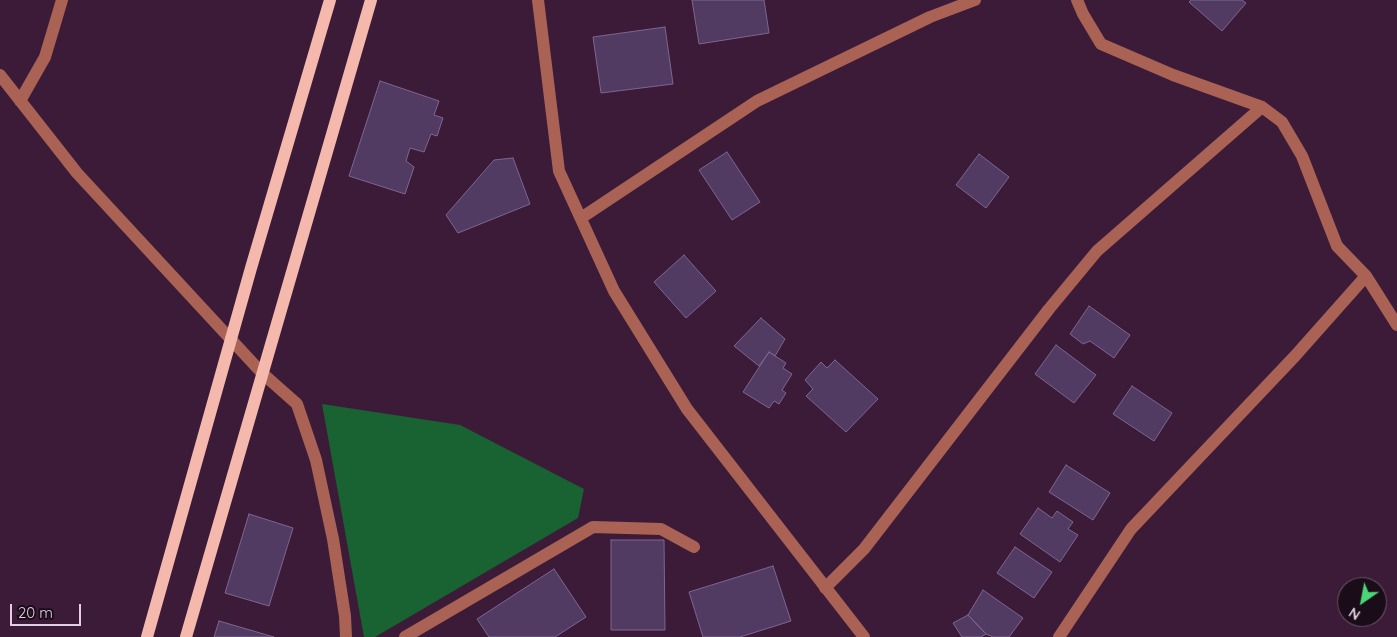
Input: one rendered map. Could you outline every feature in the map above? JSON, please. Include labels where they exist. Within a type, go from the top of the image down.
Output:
[{"type":"main road","points":[[147,637],[231,339],[330,0]]},
{"type":"main road","points":[[186,637],[371,0]]},
{"type":"street","points":[[20,101],[45,57],[62,0]]},
{"type":"street","points":[[538,0],[559,171],[614,291],[687,409],[864,637]]},
{"type":"street","points":[[581,218],[757,101],[930,16],[975,0]]},
{"type":"street","points":[[1077,0],[1100,44],[1173,75],[1262,107],[1282,122],[1302,156],[1336,246],[1366,276],[1397,325]]},
{"type":"street","points":[[0,75],[77,173],[262,373],[297,404],[316,460],[336,557],[345,616],[346,637]]},
{"type":"street","points":[[825,588],[864,549],[1049,308],[1097,251],[1262,107]]},
{"type":"street","points":[[1059,637],[1132,529],[1296,356],[1366,276]]},
{"type":"street","points":[[404,637],[593,527],[661,529],[694,547]]},
{"type":"green space","points":[[322,404],[460,425],[584,489],[578,518],[375,637],[364,637]]},
{"type":"building","points":[[692,0],[764,0],[769,33],[699,44]]},
{"type":"building","points":[[1191,0],[1242,0],[1246,3],[1222,31],[1189,2]]},
{"type":"building","points":[[665,27],[673,84],[601,93],[593,37]]},
{"type":"building","points":[[380,81],[439,101],[434,115],[443,118],[437,136],[431,134],[424,152],[410,148],[406,161],[414,167],[405,194],[349,176]]},
{"type":"building","points":[[727,152],[760,202],[732,220],[699,170]]},
{"type":"building","points":[[979,154],[1009,177],[986,208],[956,185]]},
{"type":"building","points":[[513,158],[530,204],[458,233],[446,215],[494,160]]},
{"type":"building","points":[[684,255],[716,291],[686,318],[654,282]]},
{"type":"building","points":[[1089,306],[1130,335],[1114,358],[1090,341],[1083,344],[1070,334]]},
{"type":"building","points":[[761,318],[785,339],[775,356],[769,352],[759,366],[734,346]]},
{"type":"building","points":[[1056,345],[1096,375],[1074,403],[1035,374]]},
{"type":"building","points":[[769,352],[786,363],[783,368],[792,374],[782,390],[786,393],[779,404],[774,401],[769,408],[743,392]]},
{"type":"building","points":[[835,360],[878,399],[846,432],[806,396],[813,389],[805,380],[821,362],[827,368]]},
{"type":"building","points":[[1132,386],[1172,413],[1154,441],[1113,414]]},
{"type":"building","points":[[1066,465],[1110,493],[1093,520],[1049,492]]},
{"type":"building","points":[[1038,508],[1052,518],[1057,511],[1073,522],[1068,529],[1078,535],[1060,562],[1020,534]]},
{"type":"building","points":[[249,514],[293,528],[269,606],[225,593]]},
{"type":"building","points":[[611,540],[664,540],[665,630],[611,630]]},
{"type":"building","points":[[1015,547],[1052,572],[1034,598],[997,573]]},
{"type":"building","points":[[773,566],[791,621],[740,637],[703,637],[689,592]]},
{"type":"building","points":[[554,569],[586,617],[555,637],[489,637],[477,619]]},
{"type":"building","points":[[983,590],[1023,618],[1009,637],[993,637],[986,634],[968,615]]},
{"type":"building","points":[[968,615],[986,634],[981,637],[962,637],[953,623]]},
{"type":"building","points":[[219,621],[274,637],[214,637]]}]
